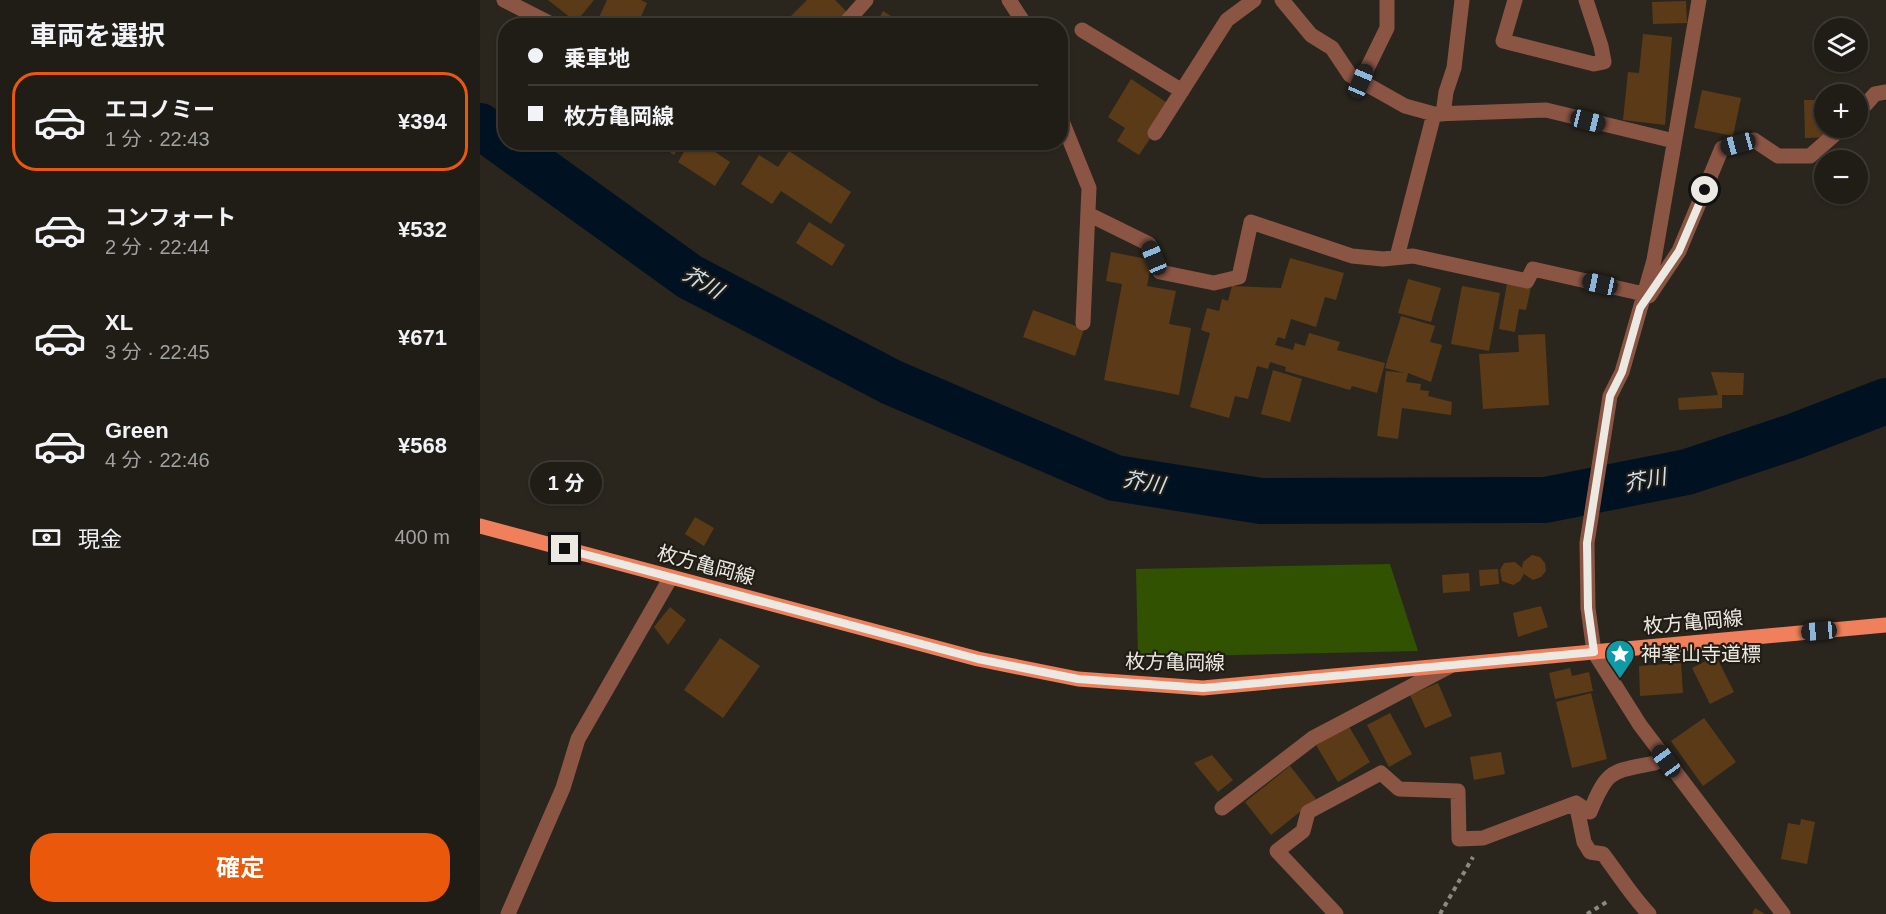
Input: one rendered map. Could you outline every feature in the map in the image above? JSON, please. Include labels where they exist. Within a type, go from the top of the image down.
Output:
[{"type":"main road","name":"枚方亀岡線","points":[[480,526],[978,659],[1078,679],[1203,688],[1886,625]]},
{"type":"street","points":[[504,0],[539,18]]},
{"type":"street","points":[[850,18],[866,0]]},
{"type":"street","points":[[1009,0],[1021,18]]},
{"type":"street","points":[[1155,133],[1227,20],[1254,0]]},
{"type":"street","points":[[1282,0],[1311,35],[1332,48],[1350,75],[1405,106],[1438,114],[1546,110],[1674,141]]},
{"type":"street","points":[[1361,81],[1387,28],[1387,0]]},
{"type":"street","points":[[1397,257],[1438,114],[1454,68],[1462,0]]},
{"type":"street","points":[[1515,0],[1503,41],[1594,64],[1604,62],[1586,0]]},
{"type":"street","points":[[1699,0],[1654,260],[1622,372],[1610,396],[1587,543],[1588,608],[1594,652],[1647,734],[1783,914]]},
{"type":"street","points":[[1082,30],[1182,91]]},
{"type":"street","points":[[1868,102],[1875,94],[1886,92]]},
{"type":"street","points":[[1068,136],[1089,188],[1090,215],[1083,323]]},
{"type":"street","points":[[1642,301],[1679,251],[1722,148],[1754,140],[1778,156],[1810,156],[1831,138]]},
{"type":"street","points":[[1090,215],[1149,244],[1160,272],[1214,282],[1239,277],[1251,222],[1313,240],[1352,256],[1413,256],[1527,281],[1533,269],[1642,301]]},
{"type":"street","points":[[508,914],[563,788],[578,739],[671,577]]},
{"type":"street","points":[[1221,808],[1313,738],[1452,665]]},
{"type":"street","points":[[1576,803],[1590,812],[1599,788],[1613,772],[1655,763]]},
{"type":"street","points":[[1336,914],[1277,851],[1303,831],[1308,812],[1381,773],[1399,789],[1458,791],[1459,839],[1483,838],[1576,803]]},
{"type":"street","points":[[1576,803],[1584,842],[1590,852],[1602,854],[1622,879],[1627,890],[1649,914]]},
{"type":"path","points":[[1440,914],[1483,838]]},
{"type":"path","points":[[1587,914],[1627,890]]},
{"type":"green space","points":[[1390,564],[1418,651],[1138,657],[1136,569]]},
{"type":"building","points":[[548,0],[594,0],[579,18],[571,18]]},
{"type":"building","points":[[607,0],[641,0],[647,3],[640,18],[599,18]]},
{"type":"building","points":[[807,0],[835,0],[847,12],[841,18],[789,18]]},
{"type":"building","points":[[1686,1],[1687,23],[1653,24],[1652,2]]},
{"type":"building","points":[[883,11],[894,18],[879,18]]},
{"type":"building","points":[[1643,34],[1672,37],[1665,125],[1623,120],[1628,72],[1639,73]]},
{"type":"building","points":[[1131,79],[1172,106],[1139,155],[1117,141],[1125,128],[1108,117]]},
{"type":"building","points":[[1702,90],[1741,98],[1733,136],[1694,128]]},
{"type":"building","points":[[1804,100],[1814,100],[1814,138],[1805,138]]},
{"type":"building","points":[[667,150],[677,150],[674,155]]},
{"type":"building","points":[[685,150],[712,150],[730,162],[715,186],[678,162]]},
{"type":"building","points":[[789,151],[851,192],[831,224],[781,191],[772,204],[741,184],[759,155],[778,167]]},
{"type":"building","points":[[809,222],[845,245],[832,266],[796,243]]},
{"type":"building","points":[[1111,252],[1152,260],[1147,286],[1176,291],[1169,324],[1191,328],[1179,395],[1104,380],[1122,284],[1106,281]]},
{"type":"building","points":[[1290,258],[1344,273],[1336,300],[1325,297],[1316,327],[1291,319],[1285,339],[1278,337],[1275,345],[1293,350],[1295,343],[1305,346],[1309,333],[1340,342],[1337,350],[1385,363],[1377,393],[1352,386],[1350,390],[1285,371],[1286,367],[1270,362],[1268,369],[1257,366],[1248,399],[1235,396],[1229,418],[1190,407],[1210,333],[1201,330],[1207,308],[1219,311],[1222,299],[1228,301],[1232,286],[1281,288]]},
{"type":"building","points":[[1408,279],[1441,288],[1431,322],[1398,313]]},
{"type":"building","points":[[1507,283],[1531,287],[1526,310],[1519,309],[1515,332],[1499,329]]},
{"type":"building","points":[[1462,286],[1500,293],[1489,351],[1451,344]]},
{"type":"building","points":[[1033,310],[1084,329],[1075,356],[1023,337]]},
{"type":"building","points":[[1401,316],[1435,326],[1430,342],[1442,345],[1431,382],[1408,373],[1406,382],[1421,384],[1420,390],[1429,391],[1428,396],[1452,402],[1451,415],[1402,408],[1398,439],[1377,436],[1386,371],[1405,373],[1385,368]]},
{"type":"building","points":[[1545,334],[1549,405],[1483,409],[1479,354],[1519,352],[1518,335]]},
{"type":"building","points":[[1273,370],[1302,379],[1290,422],[1261,414]]},
{"type":"building","points":[[1711,372],[1744,373],[1743,395],[1722,395],[1722,408],[1679,410],[1678,398],[1718,395]]},
{"type":"building","points":[[695,517],[714,528],[704,546],[685,534]]},
{"type":"building","points":[[1532,555],[1540,557],[1545,563],[1546,571],[1541,577],[1533,580],[1524,574],[1520,581],[1513,585],[1502,581],[1500,570],[1504,563],[1515,562],[1522,568],[1523,562]]},
{"type":"building","points":[[1498,569],[1499,584],[1480,586],[1479,570]]},
{"type":"building","points":[[1469,573],[1470,591],[1443,593],[1442,575]]},
{"type":"building","points":[[1541,606],[1548,627],[1518,637],[1513,613]]},
{"type":"building","points":[[670,607],[686,620],[668,645],[654,627]]},
{"type":"building","points":[[720,638],[760,666],[723,718],[684,690]]},
{"type":"building","points":[[1716,656],[1734,692],[1710,704],[1692,668]]},
{"type":"building","points":[[1681,663],[1683,693],[1640,696],[1639,666]]},
{"type":"building","points":[[1570,668],[1572,676],[1589,672],[1593,691],[1555,699],[1549,673]]},
{"type":"building","points":[[1438,683],[1452,716],[1425,728],[1410,695]]},
{"type":"building","points":[[1591,693],[1607,759],[1572,768],[1556,702]]},
{"type":"building","points":[[1390,713],[1412,754],[1389,767],[1367,725]]},
{"type":"building","points":[[1704,718],[1736,762],[1703,786],[1671,741]]},
{"type":"building","points":[[1348,725],[1370,762],[1338,782],[1316,745]]},
{"type":"building","points":[[1501,752],[1505,774],[1474,780],[1470,757]]},
{"type":"building","points":[[1212,755],[1233,780],[1218,792],[1194,763]]},
{"type":"building","points":[[1290,766],[1316,799],[1271,835],[1245,802]]},
{"type":"building","points":[[1801,819],[1815,822],[1807,864],[1781,859],[1788,823],[1800,825]]},
{"type":"building","points":[[1755,908],[1765,914],[1752,914]]},
{"type":"waterway","name":"芥川","points":[[480,126],[498,139]]},
{"type":"waterway","name":"芥川","points":[[513,150],[690,277],[891,382],[1115,478],[1261,501],[1545,500],[1687,472],[1795,436],[1886,401]]},
{"type":"place","name":"神峯山寺道標","points":[[1620,680]]},
{"type":"route","points":[[565,549],[978,659],[1078,679],[1203,688],[1594,652],[1588,608],[1587,543],[1610,396],[1622,372],[1640,308],[1679,251],[1705,190]]}]
